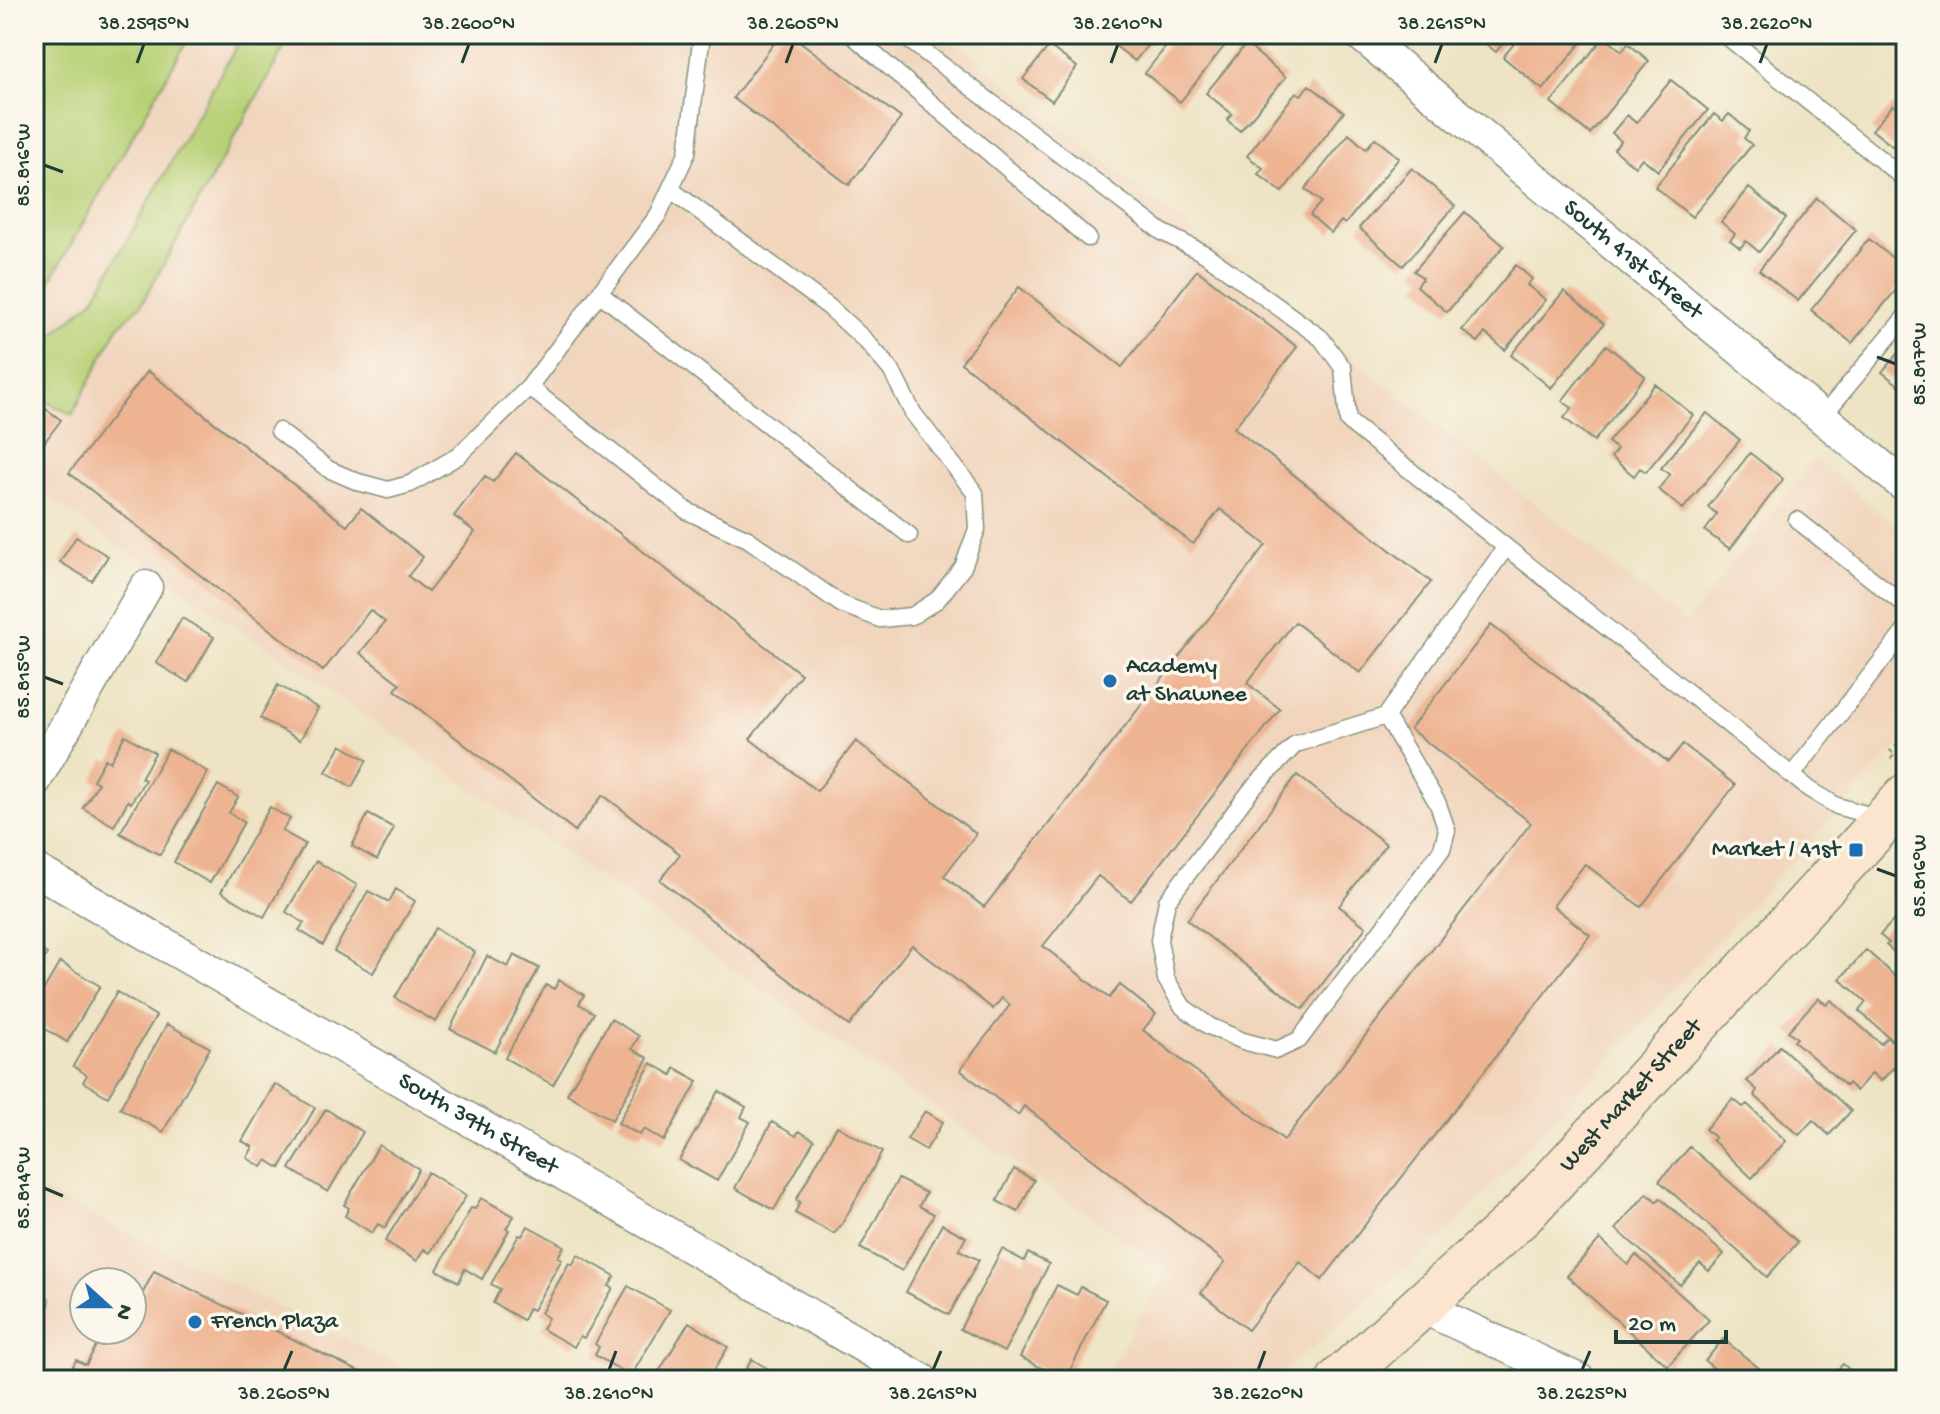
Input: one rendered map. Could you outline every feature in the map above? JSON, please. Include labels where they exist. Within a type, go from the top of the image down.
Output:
[{"type":"street","name":"South 41st Street","points":[[1360,34],[1906,487]]},
{"type":"street","points":[[34,782],[146,587]]},
{"type":"street","name":"West Market Street","points":[[1339,1380],[1523,1214],[1898,802]]},
{"type":"street","name":"South 39th Street","points":[[34,869],[922,1380]]},
{"type":"street","points":[[1422,1307],[1579,1380]]},
{"type":"lane","points":[[279,431],[328,469],[388,490],[410,484],[458,456],[529,387],[658,215],[687,153],[702,34]]},
{"type":"lane","points":[[851,34],[1088,238]]},
{"type":"lane","points":[[901,34],[1162,232],[1205,254],[1321,338],[1343,368],[1348,421],[1792,775],[1837,806],[1898,802]]},
{"type":"lane","points":[[1724,34],[1906,180]]},
{"type":"lane","points":[[529,387],[687,511],[748,539],[841,604],[880,619],[912,616],[937,600],[963,567],[977,529],[975,493],[913,413],[891,370],[866,341],[829,307],[670,189]]},
{"type":"lane","points":[[599,293],[909,535]]},
{"type":"lane","points":[[1822,417],[1906,316]]},
{"type":"lane","points":[[1797,520],[1906,606]]},
{"type":"lane","points":[[1386,716],[1438,804],[1447,830],[1442,849],[1299,1040],[1277,1050],[1243,1041],[1209,1026],[1183,1007],[1166,979],[1159,940],[1167,901],[1252,789],[1296,744],[1386,716],[1506,547]]},
{"type":"lane","points":[[1792,775],[1906,630]]},
{"type":"lane","points":[[34,1318],[41,1302]]},
{"type":"path","points":[[1898,802],[1889,754],[1906,735]]},
{"type":"shaded area","name":"Academy at Shawnee","points":[[34,34],[944,34],[1686,624],[1814,458],[1906,534],[1906,738],[1453,1228],[1274,1380],[1103,1380],[1168,1269],[34,487]]},
{"type":"shaded area","points":[[34,1187],[428,1380],[34,1380]]},
{"type":"green space","points":[[34,34],[191,34],[34,309]]},
{"type":"green space","points":[[243,34],[292,34],[141,305],[118,327],[72,415],[34,395],[34,343],[55,333],[94,299]]},
{"type":"building","points":[[781,34],[790,34],[901,118],[849,185],[733,98]]},
{"type":"building","points":[[1100,34],[1156,34],[1135,61]]},
{"type":"building","points":[[1176,34],[1234,34],[1180,102],[1145,73]]},
{"type":"building","points":[[1474,34],[1510,34],[1496,52]]},
{"type":"building","points":[[1522,34],[1588,34],[1543,90],[1503,57]]},
{"type":"building","points":[[1604,37],[1622,51],[1628,43],[1649,61],[1590,134],[1551,102]]},
{"type":"building","points":[[1246,44],[1286,77],[1240,131],[1227,120],[1232,114],[1206,93]]},
{"type":"building","points":[[1049,46],[1077,67],[1052,101],[1023,79]]},
{"type":"building","points":[[1671,80],[1708,110],[1658,171],[1642,158],[1635,167],[1614,149],[1621,141],[1612,133],[1627,115],[1636,123]]},
{"type":"building","points":[[1309,85],[1344,112],[1282,192],[1258,174],[1263,168],[1247,156],[1296,92],[1301,95]]},
{"type":"building","points":[[1893,105],[1906,115],[1906,147],[1901,153],[1872,130]]},
{"type":"building","points":[[1714,114],[1723,121],[1729,114],[1749,131],[1744,138],[1752,145],[1692,217],[1655,187]]},
{"type":"building","points":[[1349,134],[1366,149],[1375,138],[1399,158],[1345,224],[1341,221],[1331,233],[1310,215],[1321,202],[1305,189]]},
{"type":"building","points":[[1412,168],[1455,206],[1403,266],[1359,228]]},
{"type":"building","points":[[1749,188],[1786,218],[1759,252],[1746,241],[1740,248],[1730,240],[1735,234],[1721,222]]},
{"type":"building","points":[[1817,198],[1856,230],[1798,301],[1759,270]]},
{"type":"building","points":[[1465,212],[1504,246],[1447,312],[1417,286],[1423,278],[1414,271]]},
{"type":"building","points":[[1869,239],[1906,269],[1906,278],[1852,343],[1811,310]]},
{"type":"building","points":[[1516,265],[1532,279],[1527,285],[1546,300],[1505,350],[1485,333],[1478,342],[1462,330]]},
{"type":"building","name":"Academy at Shawnee","points":[[1197,270],[1297,347],[1234,428],[1431,582],[1360,673],[1295,622],[1247,683],[1280,709],[1131,901],[1098,876],[1043,946],[1109,998],[1120,985],[1156,1014],[1143,1030],[1284,1140],[1531,823],[1410,729],[1491,625],[1668,762],[1683,744],[1735,785],[1641,907],[1585,864],[1553,906],[1590,935],[1322,1280],[1300,1262],[1248,1330],[1201,1293],[1225,1262],[1024,1106],[1018,1115],[960,1070],[1010,1005],[1002,998],[993,1009],[912,945],[849,1026],[660,880],[680,854],[603,795],[575,831],[395,690],[400,684],[360,653],[385,622],[370,610],[323,671],[69,473],[148,371],[347,526],[361,508],[423,557],[408,576],[428,592],[475,532],[454,516],[485,476],[493,482],[516,453],[801,674],[750,739],[817,791],[856,741],[976,834],[944,876],[984,907],[1266,545],[1220,509],[1193,544],[961,363],[1019,287],[1122,367]]},
{"type":"building","points":[[1564,291],[1604,324],[1551,388],[1511,355]]},
{"type":"building","points":[[1906,343],[1906,391],[1882,372]]},
{"type":"building","points":[[1606,345],[1645,376],[1594,441],[1564,418],[1572,408],[1562,401]]},
{"type":"building","points":[[1655,384],[1693,415],[1646,472],[1640,468],[1634,476],[1611,457],[1617,449],[1608,442]]},
{"type":"building","points":[[34,400],[61,420],[34,456]]},
{"type":"building","points":[[1707,413],[1740,440],[1683,509],[1658,489],[1670,475],[1661,468]]},
{"type":"building","points":[[1750,453],[1783,479],[1730,549],[1705,531],[1717,514],[1708,507]]},
{"type":"building","points":[[76,537],[108,556],[92,581],[60,562]]},
{"type":"building","points":[[182,618],[214,637],[188,682],[156,663]]},
{"type":"building","points":[[278,685],[318,708],[300,740],[260,718]]},
{"type":"building","points":[[125,735],[155,753],[141,778],[145,780],[114,826],[83,808],[98,783],[93,780],[105,759],[110,762]]},
{"type":"building","points":[[341,745],[367,760],[352,787],[326,772]]},
{"type":"building","points":[[168,749],[208,772],[160,855],[120,833]]},
{"type":"building","points":[[1297,775],[1386,844],[1339,906],[1366,927],[1303,1009],[1187,920]]},
{"type":"building","points":[[218,785],[238,797],[229,813],[244,822],[210,883],[174,862]]},
{"type":"building","points":[[270,807],[290,819],[282,831],[305,844],[264,917],[221,892]]},
{"type":"building","points":[[368,814],[394,828],[377,860],[352,846]]},
{"type":"building","points":[[316,861],[357,885],[323,945],[299,930],[304,923],[286,912]]},
{"type":"building","points":[[396,889],[415,901],[373,973],[334,951],[368,891],[389,902]]},
{"type":"building","points":[[1906,907],[1906,963],[1886,945],[1889,943],[1880,935]]},
{"type":"building","points":[[435,928],[475,952],[436,1022],[395,998]]},
{"type":"building","points":[[34,946],[47,954],[34,977]]},
{"type":"building","points":[[1866,950],[1906,986],[1906,1052],[1859,1011],[1866,1002],[1840,979]]},
{"type":"building","points":[[514,955],[539,968],[495,1052],[450,1029],[487,956],[508,967]]},
{"type":"building","points":[[60,962],[100,986],[67,1042],[34,1022],[34,1006]]},
{"type":"building","points":[[559,980],[584,995],[579,1004],[594,1013],[553,1085],[505,1058],[546,985],[554,989]]},
{"type":"building","points":[[117,992],[156,1016],[108,1097],[83,1082],[87,1075],[73,1066]]},
{"type":"building","points":[[1818,998],[1827,1005],[1831,1000],[1881,1044],[1887,1037],[1906,1054],[1903,1056],[1906,1058],[1906,1079],[1893,1068],[1881,1081],[1872,1073],[1856,1091],[1794,1041],[1797,1038],[1788,1031]]},
{"type":"building","points":[[611,1019],[639,1036],[632,1049],[648,1058],[612,1120],[567,1094]]},
{"type":"building","points":[[167,1024],[210,1048],[163,1132],[120,1108]]},
{"type":"building","points":[[1780,1046],[1851,1111],[1829,1135],[1813,1120],[1799,1135],[1754,1095],[1757,1090],[1747,1081]]},
{"type":"building","points":[[651,1063],[672,1075],[675,1068],[698,1081],[664,1141],[644,1129],[640,1135],[618,1123]]},
{"type":"building","points":[[275,1084],[315,1108],[280,1168],[267,1160],[262,1167],[247,1158],[253,1147],[242,1141]]},
{"type":"building","points":[[719,1091],[746,1107],[741,1117],[750,1122],[717,1181],[679,1160]]},
{"type":"building","points":[[1733,1099],[1743,1107],[1747,1104],[1786,1141],[1752,1178],[1712,1140],[1715,1138],[1705,1129]]},
{"type":"building","points":[[326,1109],[363,1132],[328,1192],[290,1169]]},
{"type":"building","points":[[925,1111],[943,1122],[926,1150],[907,1139]]},
{"type":"building","points":[[772,1122],[796,1136],[799,1131],[814,1140],[774,1210],[735,1188]]},
{"type":"building","points":[[837,1126],[882,1152],[834,1234],[795,1213],[800,1202],[796,1200]]},
{"type":"building","points":[[379,1145],[419,1169],[385,1228],[378,1224],[372,1233],[345,1216],[349,1208],[344,1205]]},
{"type":"building","points":[[1690,1147],[1798,1242],[1767,1277],[1659,1181]]},
{"type":"building","points":[[1014,1169],[1034,1180],[1018,1212],[997,1201]]},
{"type":"building","points":[[428,1172],[466,1196],[430,1253],[424,1249],[417,1261],[385,1241]]},
{"type":"building","points":[[898,1179],[926,1193],[919,1206],[934,1214],[902,1271],[860,1248]]},
{"type":"building","points":[[1647,1193],[1657,1202],[1660,1198],[1724,1254],[1709,1271],[1700,1263],[1680,1285],[1616,1229]]},
{"type":"building","points":[[481,1198],[514,1216],[482,1279],[465,1269],[459,1282],[437,1270],[471,1208],[475,1209]]},
{"type":"building","points":[[942,1224],[966,1237],[959,1250],[979,1260],[949,1315],[906,1292]]},
{"type":"building","points":[[528,1226],[564,1246],[558,1257],[562,1259],[533,1310],[529,1308],[523,1320],[493,1303],[500,1289],[491,1284],[519,1235],[522,1236]]},
{"type":"building","points":[[1600,1239],[1628,1265],[1636,1255],[1709,1320],[1668,1366],[1567,1276]]},
{"type":"building","points":[[1002,1249],[1024,1261],[1028,1253],[1049,1264],[1004,1352],[960,1329]]},
{"type":"building","points":[[578,1255],[615,1276],[609,1286],[613,1288],[584,1338],[580,1336],[574,1347],[542,1329],[548,1318],[541,1313],[569,1263],[572,1265]]},
{"type":"building","name":"French Plaza","points":[[154,1271],[376,1380],[66,1380],[76,1360],[86,1365],[96,1346],[148,1346],[148,1283]]},
{"type":"building","points":[[1057,1285],[1077,1295],[1081,1287],[1106,1300],[1065,1380],[1020,1357]]},
{"type":"building","points":[[628,1286],[670,1310],[631,1376],[595,1355],[599,1347],[595,1344]]},
{"type":"building","points":[[689,1322],[728,1347],[708,1380],[654,1380]]},
{"type":"building","points":[[1723,1339],[1760,1369],[1751,1380],[1729,1380],[1705,1361]]},
{"type":"building","points":[[752,1359],[760,1364],[787,1380],[740,1380]]},
{"type":"building","points":[[1843,1364],[1861,1380],[1828,1380]]},
{"type":"place","name":"Academy at Shawnee","points":[[1110,681]]},
{"type":"place","name":"Market / 41st","points":[[1856,850]]},
{"type":"place","name":"French Plaza","points":[[195,1322]]}]
